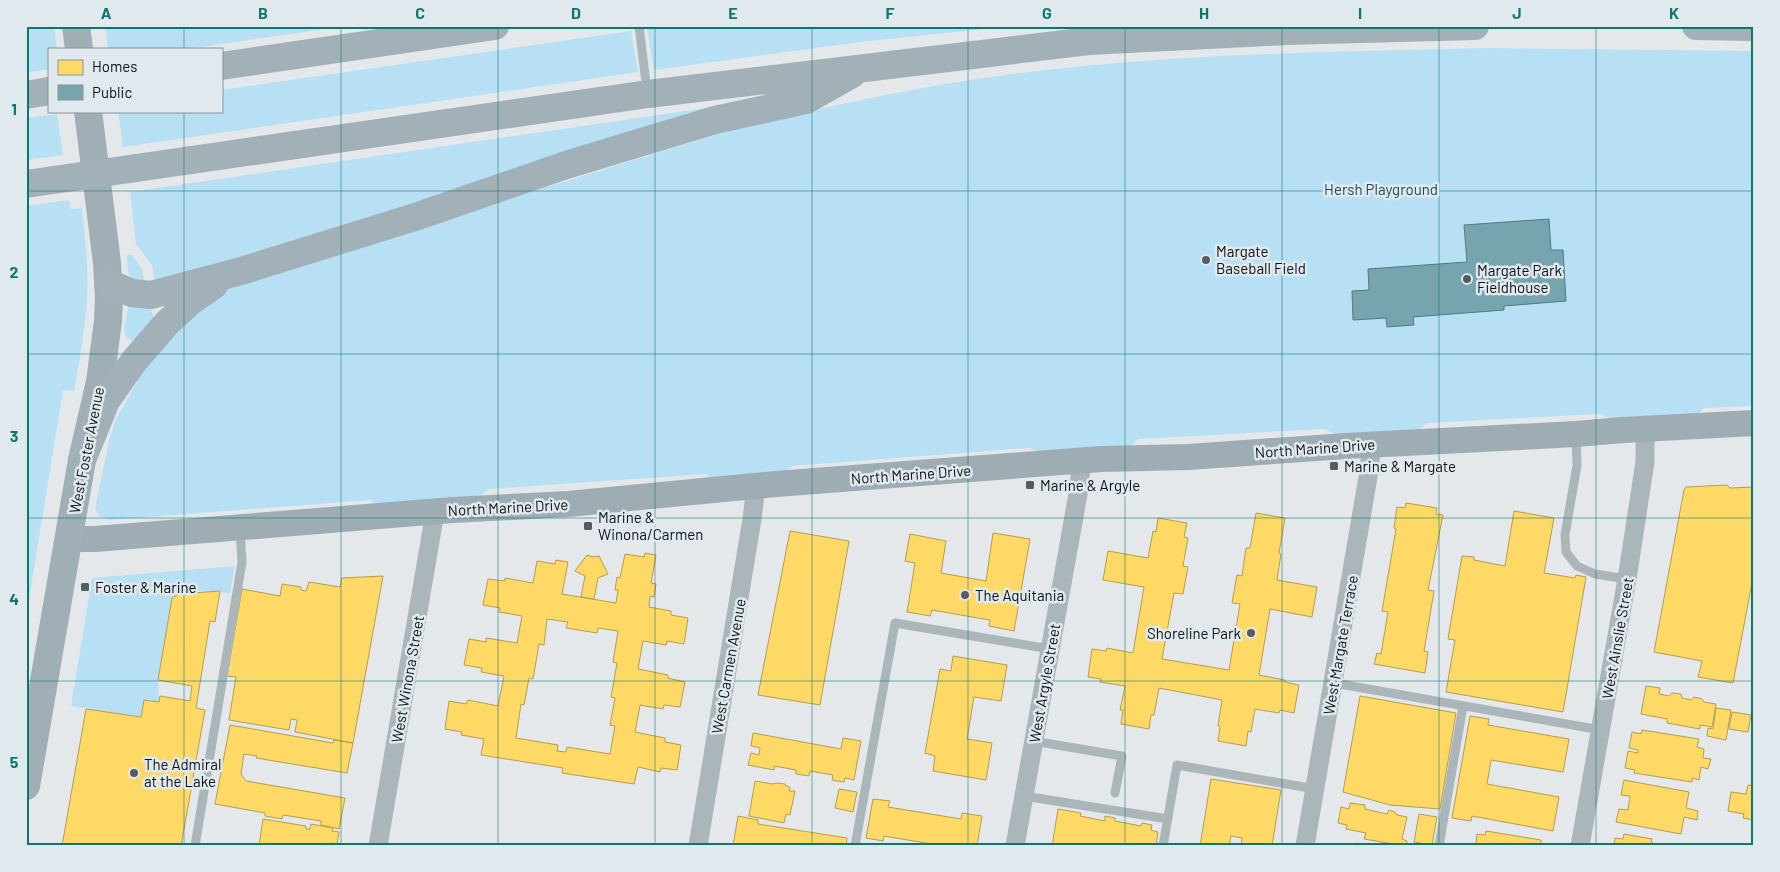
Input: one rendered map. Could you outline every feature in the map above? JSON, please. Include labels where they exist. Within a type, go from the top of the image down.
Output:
[{"type":"highway","points":[[222,66],[495,26]]},
{"type":"highway","points":[[26,184],[648,94],[1089,40],[1287,31],[1475,26]]},
{"type":"highway","points":[[1696,26],[1754,27]]},
{"type":"highway","points":[[108,282],[132,293],[151,296],[241,271],[418,216],[566,165],[705,123],[806,100],[864,67]]},
{"type":"highway","points":[[26,95],[48,92]]},
{"type":"highway","points":[[82,460],[106,401],[153,338],[166,323],[191,301],[219,282],[241,271]]},
{"type":"main road","points":[[76,26],[79,48]]},
{"type":"main road","name":"West Foster Avenue","points":[[26,786],[70,539],[82,460],[100,382],[108,321],[108,282],[104,236],[88,112]]},
{"type":"street","name":"North Marine Drive","points":[[70,539],[95,539],[435,512],[568,504],[1082,461],[1754,423]]},
{"type":"street","name":"West Ainslie Street","points":[[1580,846],[1627,579],[1645,462],[1645,429]]},
{"type":"street","name":"West Margate Terrace","points":[[1305,846],[1334,683],[1372,444]]},
{"type":"street","name":"West Argyle Street","points":[[1015,846],[1078,494],[1082,461]]},
{"type":"street","name":"West Carmen Avenue","points":[[698,846],[756,487]]},
{"type":"street","name":"West Winona Street","points":[[378,846],[435,512]]},
{"type":"lane","points":[[639,26],[648,94]]},
{"type":"lane","points":[[1576,434],[1577,465],[1565,535],[1566,552],[1577,566],[1596,574],[1627,579]]},
{"type":"lane","points":[[195,846],[242,562],[240,528]]},
{"type":"lane","points":[[855,846],[895,623],[1050,649]]},
{"type":"lane","points":[[1334,683],[1600,730]]},
{"type":"lane","points":[[1439,846],[1463,706]]},
{"type":"lane","points":[[1034,742],[1122,756],[1115,793]]},
{"type":"lane","points":[[1163,846],[1177,766],[1315,789]]},
{"type":"lane","points":[[1024,796],[1168,819]]},
{"type":"green space","points":[[26,26],[54,26],[57,48],[48,48],[48,69],[26,73]]},
{"type":"green space","points":[[105,26],[346,26],[194,48],[108,48]]},
{"type":"green space","points":[[662,26],[1013,26],[860,42],[654,70],[647,28]]},
{"type":"green space","points":[[631,31],[638,72],[123,147],[118,112],[222,112],[222,90]]},
{"type":"green space","name":"Hersh Playground","points":[[1489,48],[1754,51],[1754,406],[1704,408],[1697,415],[1614,420],[1599,414],[1427,423],[1417,432],[1339,435],[1323,429],[1138,439],[1130,447],[1041,453],[1029,448],[792,466],[782,474],[714,479],[706,474],[489,489],[476,498],[380,505],[370,500],[110,520],[99,516],[96,510],[110,437],[116,419],[157,347],[220,293],[243,281],[728,131],[905,91],[1039,71],[1185,58],[1286,53]]},
{"type":"green space","points":[[713,107],[713,110],[155,283],[152,266],[136,244],[130,192]]},
{"type":"green space","points":[[57,114],[63,155],[26,160],[26,118]]},
{"type":"green space","points":[[69,200],[71,209],[82,208],[87,265],[86,312],[74,391],[63,390],[26,618],[26,206]]},
{"type":"green space","points":[[127,255],[132,255],[142,269],[145,284],[134,279],[129,274]]},
{"type":"green space","points":[[129,304],[150,307],[154,318],[132,340],[126,337],[124,330]]},
{"type":"green space","points":[[235,566],[230,594],[209,591],[191,592],[176,595],[172,598],[158,680],[159,702],[144,700],[141,717],[71,706],[92,578]]},
{"type":"building: Homes","points":[[1727,485],[1730,488],[1754,487],[1754,572],[1733,683],[1698,677],[1702,661],[1654,652],[1684,490],[1686,487]]},
{"type":"building: Homes","points":[[1406,503],[1437,508],[1436,514],[1443,515],[1428,590],[1434,591],[1424,651],[1428,652],[1425,673],[1374,664],[1377,653],[1381,654],[1388,612],[1382,611],[1396,529],[1394,528],[1397,507],[1405,508]]},
{"type":"building: Homes","points":[[1514,511],[1554,518],[1544,573],[1575,578],[1576,575],[1586,577],[1563,712],[1446,692],[1455,640],[1448,639],[1462,556],[1474,557],[1474,560],[1505,566]]},
{"type":"building: Homes","name":"Shoreline Park","points":[[1256,513],[1285,518],[1277,580],[1317,587],[1312,617],[1270,609],[1259,675],[1299,685],[1294,713],[1280,710],[1279,713],[1255,709],[1251,732],[1248,731],[1246,746],[1218,741],[1222,700],[1159,688],[1154,715],[1151,715],[1149,729],[1121,724],[1123,710],[1120,710],[1125,686],[1100,682],[1101,679],[1088,677],[1092,649],[1106,651],[1107,648],[1133,653],[1144,587],[1103,580],[1108,551],[1148,558],[1153,531],[1156,532],[1158,518],[1187,523],[1184,537],[1188,538],[1183,566],[1188,567],[1183,594],[1174,593],[1162,659],[1229,670],[1240,604],[1232,603],[1237,575],[1242,576],[1246,548],[1250,548]]},
{"type":"building: Homes","points":[[790,531],[849,541],[820,705],[758,695]]},
{"type":"building: Homes","name":"The Aquitania","points":[[993,533],[1030,539],[1014,631],[989,626],[990,620],[932,610],[930,616],[907,612],[915,563],[905,561],[910,534],[946,541],[941,573],[986,581]]},
{"type":"building: Homes","points":[[645,553],[656,555],[651,583],[656,584],[654,597],[650,596],[649,607],[671,611],[671,615],[688,618],[684,644],[667,641],[666,645],[643,641],[638,669],[668,675],[668,678],[685,682],[680,707],[664,705],[663,709],[640,705],[635,732],[665,738],[665,742],[681,745],[677,770],[661,768],[660,772],[638,767],[634,784],[562,773],[563,768],[481,755],[484,739],[461,735],[462,732],[445,729],[449,701],[466,704],[468,700],[498,706],[504,676],[481,672],[482,668],[464,665],[469,639],[486,642],[486,638],[517,643],[522,616],[499,612],[500,608],[483,605],[488,579],[505,581],[505,578],[533,583],[537,561],[555,564],[556,560],[568,562],[562,594],[616,603],[617,577],[620,578],[625,554],[644,557]],"holes":[[[547,619],[568,622],[566,628],[597,633],[598,628],[618,631],[613,662],[617,663],[611,697],[615,698],[610,725],[615,726],[610,754],[567,747],[566,752],[557,751],[558,745],[516,738],[521,704],[524,705],[529,678],[533,679],[539,644],[544,645]]]},
{"type":"building: Homes","points":[[587,555],[599,556],[608,574],[598,578],[594,599],[581,597],[585,576],[575,571]]},
{"type":"building: Homes","points":[[383,576],[353,743],[295,732],[297,720],[291,719],[289,730],[229,720],[236,677],[227,676],[242,589],[280,596],[282,584],[301,587],[301,590],[306,591],[309,582],[340,587],[342,578]]},
{"type":"building: Homes","name":"The Admiral at the Lake","points":[[220,591],[215,622],[210,621],[196,708],[205,710],[181,846],[62,846],[86,709],[141,717],[144,700],[159,702],[160,696],[190,701],[192,686],[158,680],[172,598],[179,594]]},
{"type":"building: Homes","points":[[953,656],[1007,665],[1001,701],[974,697],[967,739],[992,743],[986,780],[933,771],[935,756],[925,753],[940,669],[951,671]]},
{"type":"building: Homes","points":[[1646,686],[1660,688],[1659,694],[1669,696],[1672,693],[1681,694],[1682,698],[1691,700],[1694,697],[1702,699],[1704,702],[1716,704],[1712,727],[1700,725],[1700,729],[1667,723],[1667,719],[1641,714]]},
{"type":"building: Homes","points":[[1360,696],[1456,713],[1440,809],[1390,805],[1343,792]]},
{"type":"building: Homes","points":[[1716,708],[1731,710],[1726,740],[1707,736],[1708,728],[1713,729]]},
{"type":"building: Homes","points":[[1732,712],[1751,715],[1748,732],[1729,729]]},
{"type":"building: Homes","points":[[1470,716],[1489,719],[1488,725],[1569,739],[1563,772],[1491,760],[1487,784],[1559,797],[1553,831],[1472,816],[1471,821],[1452,818]]},
{"type":"building: Homes","points":[[230,725],[333,743],[334,740],[353,743],[347,773],[256,758],[257,756],[244,754],[241,774],[246,781],[345,798],[339,829],[321,825],[321,821],[283,815],[282,819],[265,816],[265,813],[215,804]]},
{"type":"building: Homes","points":[[1642,730],[1699,739],[1697,747],[1704,749],[1703,758],[1711,759],[1708,769],[1701,767],[1699,780],[1692,778],[1692,782],[1634,773],[1635,770],[1625,768],[1628,751],[1638,753],[1638,750],[1629,748],[1632,732],[1641,734]]},
{"type":"building: Homes","points":[[753,733],[841,749],[843,738],[861,741],[854,780],[845,778],[844,782],[832,780],[833,775],[810,771],[809,776],[796,774],[796,770],[774,766],[774,770],[748,765],[751,753],[759,755],[760,748],[751,746]]},
{"type":"building: Homes","points":[[1211,779],[1281,790],[1272,846],[1241,846],[1242,838],[1231,836],[1229,846],[1200,846]]},
{"type":"building: Homes","points":[[1624,780],[1689,792],[1686,808],[1698,811],[1697,820],[1684,817],[1681,834],[1616,822],[1619,809],[1628,810],[1630,796],[1621,795]]},
{"type":"building: Homes","points":[[755,781],[785,784],[790,787],[789,791],[795,791],[790,815],[786,814],[784,823],[749,816]]},
{"type":"building: Homes","points":[[1748,785],[1754,786],[1754,820],[1743,818],[1744,814],[1728,811],[1731,792],[1746,794]]},
{"type":"building: Homes","points":[[839,789],[857,792],[853,812],[835,808]]},
{"type":"building: Homes","points":[[873,799],[890,801],[888,807],[961,819],[962,813],[982,816],[977,846],[943,846],[884,836],[883,841],[866,838]]},
{"type":"building: Homes","points":[[1350,803],[1365,805],[1365,809],[1387,814],[1389,810],[1397,815],[1407,817],[1402,839],[1407,841],[1406,846],[1364,839],[1366,833],[1346,829],[1347,825],[1338,823],[1341,807],[1349,809]]},
{"type":"building: Homes","points":[[1058,809],[1081,813],[1080,816],[1105,821],[1105,816],[1115,818],[1115,821],[1141,826],[1142,823],[1152,825],[1151,830],[1158,832],[1156,846],[1052,846]]},
{"type":"building: Homes","points":[[1419,814],[1437,817],[1432,845],[1414,842]]},
{"type":"building: Homes","points":[[738,816],[758,820],[758,824],[847,838],[846,846],[733,846]]},
{"type":"building: Homes","points":[[263,819],[306,826],[306,829],[310,829],[311,824],[333,828],[332,831],[339,832],[337,844],[331,843],[330,846],[259,846]]},
{"type":"building: Homes","points":[[1486,831],[1541,840],[1541,844],[1549,846],[1473,846],[1473,844],[1476,844],[1477,834],[1485,835]]},
{"type":"building: Homes","points":[[1624,834],[1652,839],[1651,843],[1667,846],[1614,846],[1615,838],[1623,839]]},
{"type":"building: Homes","points":[[1356,843],[1372,846],[1356,846]]},
{"type":"building: Public","name":"Margate Park Fieldhouse","points":[[1549,219],[1551,250],[1563,250],[1566,301],[1504,306],[1504,310],[1413,317],[1414,325],[1387,327],[1386,318],[1353,320],[1352,291],[1369,290],[1368,269],[1467,262],[1464,225]]},
{"type":"place","name":"Margate Baseball Field","points":[[1206,260]]},
{"type":"place","name":"Margate Park Fieldhouse","points":[[1467,279]]},
{"type":"place","name":"Marine & Margate","points":[[1334,466]]},
{"type":"place","name":"Marine & Argyle","points":[[1030,485]]},
{"type":"place","name":"Marine & Winona/Carmen","points":[[588,526]]},
{"type":"place","name":"Foster & Marine","points":[[85,587]]},
{"type":"place","name":"The Aquitania","points":[[965,595]]},
{"type":"place","name":"Shoreline Park","points":[[1251,633]]},
{"type":"place","name":"The Admiral at the Lake","points":[[134,773]]}]
